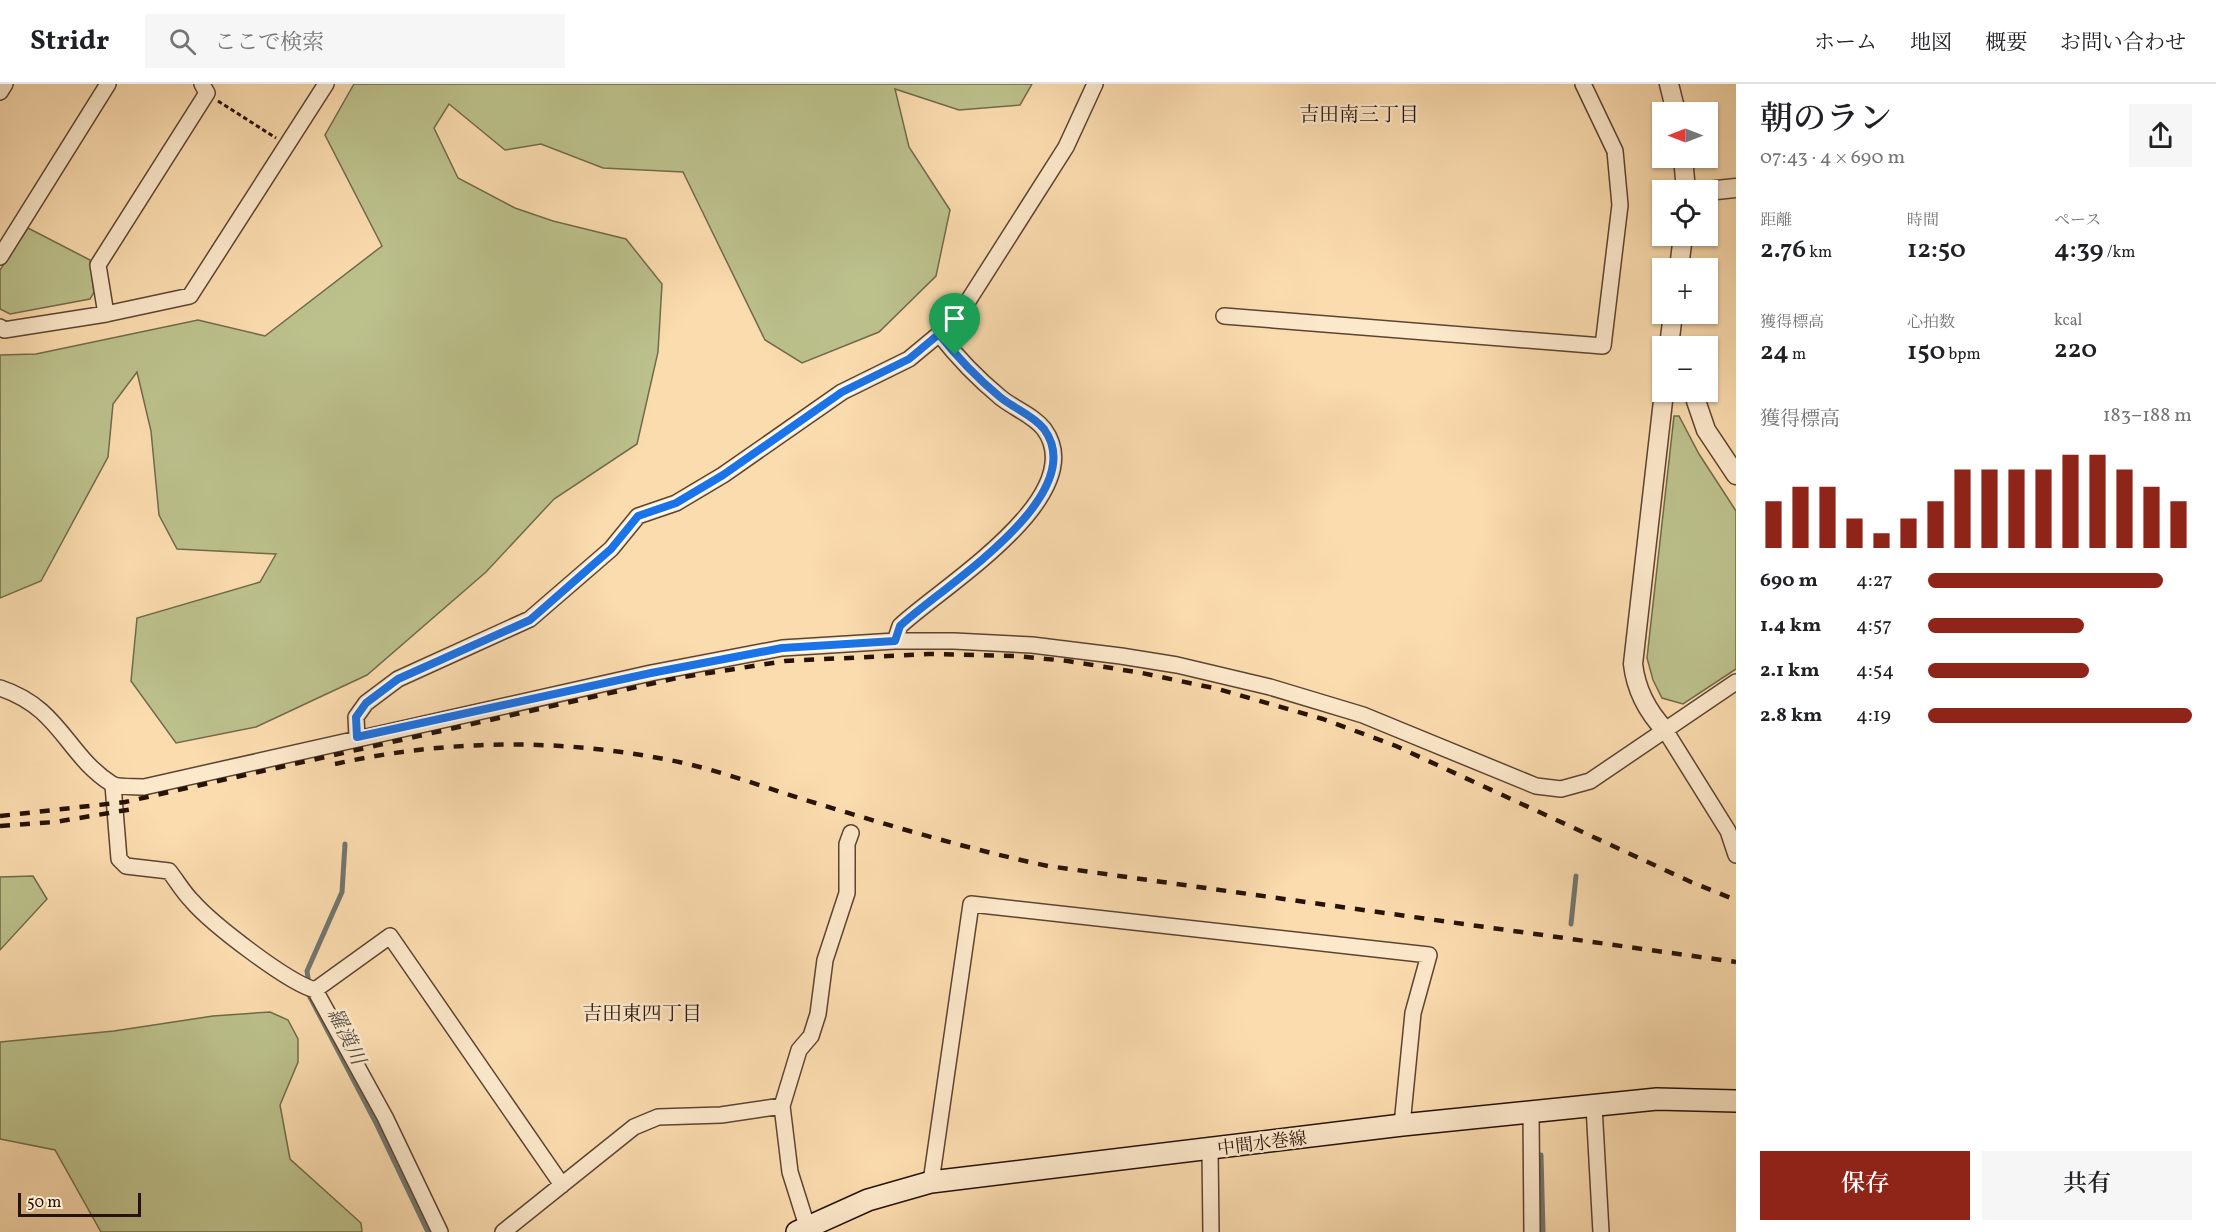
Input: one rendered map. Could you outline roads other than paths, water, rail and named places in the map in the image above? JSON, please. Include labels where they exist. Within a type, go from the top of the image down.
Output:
[{"type":"main road","name":"中間水巻線","points":[[802,1229],[868,1200],[931,1182],[1402,1125],[1657,1099],[1736,1101]]},
{"type":"street","points":[[0,92],[5,84]]},
{"type":"street","points":[[0,257],[108,84]]},
{"type":"street","points":[[0,327],[4,330],[106,314],[190,296],[326,84]]},
{"type":"street","points":[[357,737],[356,717],[366,703],[398,679],[530,620],[605,555],[638,516],[676,503],[723,475],[842,392],[909,359],[956,320],[1066,147],[1095,84]]},
{"type":"street","points":[[1224,316],[1603,346],[1620,205],[1615,151],[1583,84]]},
{"type":"street","points":[[1669,84],[1674,102]]},
{"type":"street","points":[[106,314],[98,265],[204,89]]},
{"type":"street","points":[[1718,190],[1736,188]]},
{"type":"street","points":[[895,641],[900,626],[985,556],[1035,507],[1051,476],[1054,458],[1052,442],[1042,427],[1001,398],[955,355],[939,334]]},
{"type":"street","points":[[1663,402],[1633,664],[1635,682],[1650,714],[1665,729],[1728,831],[1736,855]]},
{"type":"street","points":[[1696,402],[1706,430],[1736,475]]},
{"type":"street","points":[[0,688],[20,694],[40,709],[89,763],[113,785],[144,787],[357,737],[651,673],[782,648],[895,641],[1032,645],[1177,665],[1270,687],[1363,715],[1536,786],[1561,789],[1590,782],[1736,682]]},
{"type":"street","points":[[113,785],[119,859],[126,866],[170,871],[192,902],[301,986],[315,990],[385,1117],[440,1232]]},
{"type":"street","points":[[802,1229],[784,1145],[782,1106],[799,1050],[811,1036],[818,1014],[825,960],[848,893],[848,844],[851,833]]},
{"type":"street","points":[[931,1182],[971,904],[1429,955],[1413,1013],[1402,1125]]},
{"type":"street","points":[[315,990],[390,936],[562,1185]]},
{"type":"street","points":[[503,1232],[634,1127],[658,1117],[721,1115],[782,1106]]},
{"type":"street","points":[[1594,1106],[1601,1232]]},
{"type":"street","points":[[1532,1112],[1532,1232]]},
{"type":"street","points":[[1210,1150],[1211,1232]]},
{"type":"waterway","name":"羅漢川","points":[[309,985],[307,971],[342,892],[345,844]]},
{"type":"waterway","points":[[1571,924],[1576,876]]},
{"type":"waterway","name":"羅漢川","points":[[310,997],[375,1121],[428,1232]]},
{"type":"waterway","points":[[1541,1155],[1543,1232]]},
{"type":"railway","points":[[0,816],[125,802],[677,678],[785,661],[929,654],[1016,656],[1068,661],[1142,673],[1218,689],[1323,719],[1396,746],[1691,882],[1736,900]]},
{"type":"railway","points":[[335,764],[376,756],[458,746],[540,745],[623,752],[698,766],[922,835],[1048,866],[1736,962]]},
{"type":"railway","points":[[0,826],[55,822],[133,809]]},
{"type":"district","name":"吉田南三丁目","points":[[1359,114]]},
{"type":"district","name":"吉田東四丁目","points":[[642,1013]]}]
